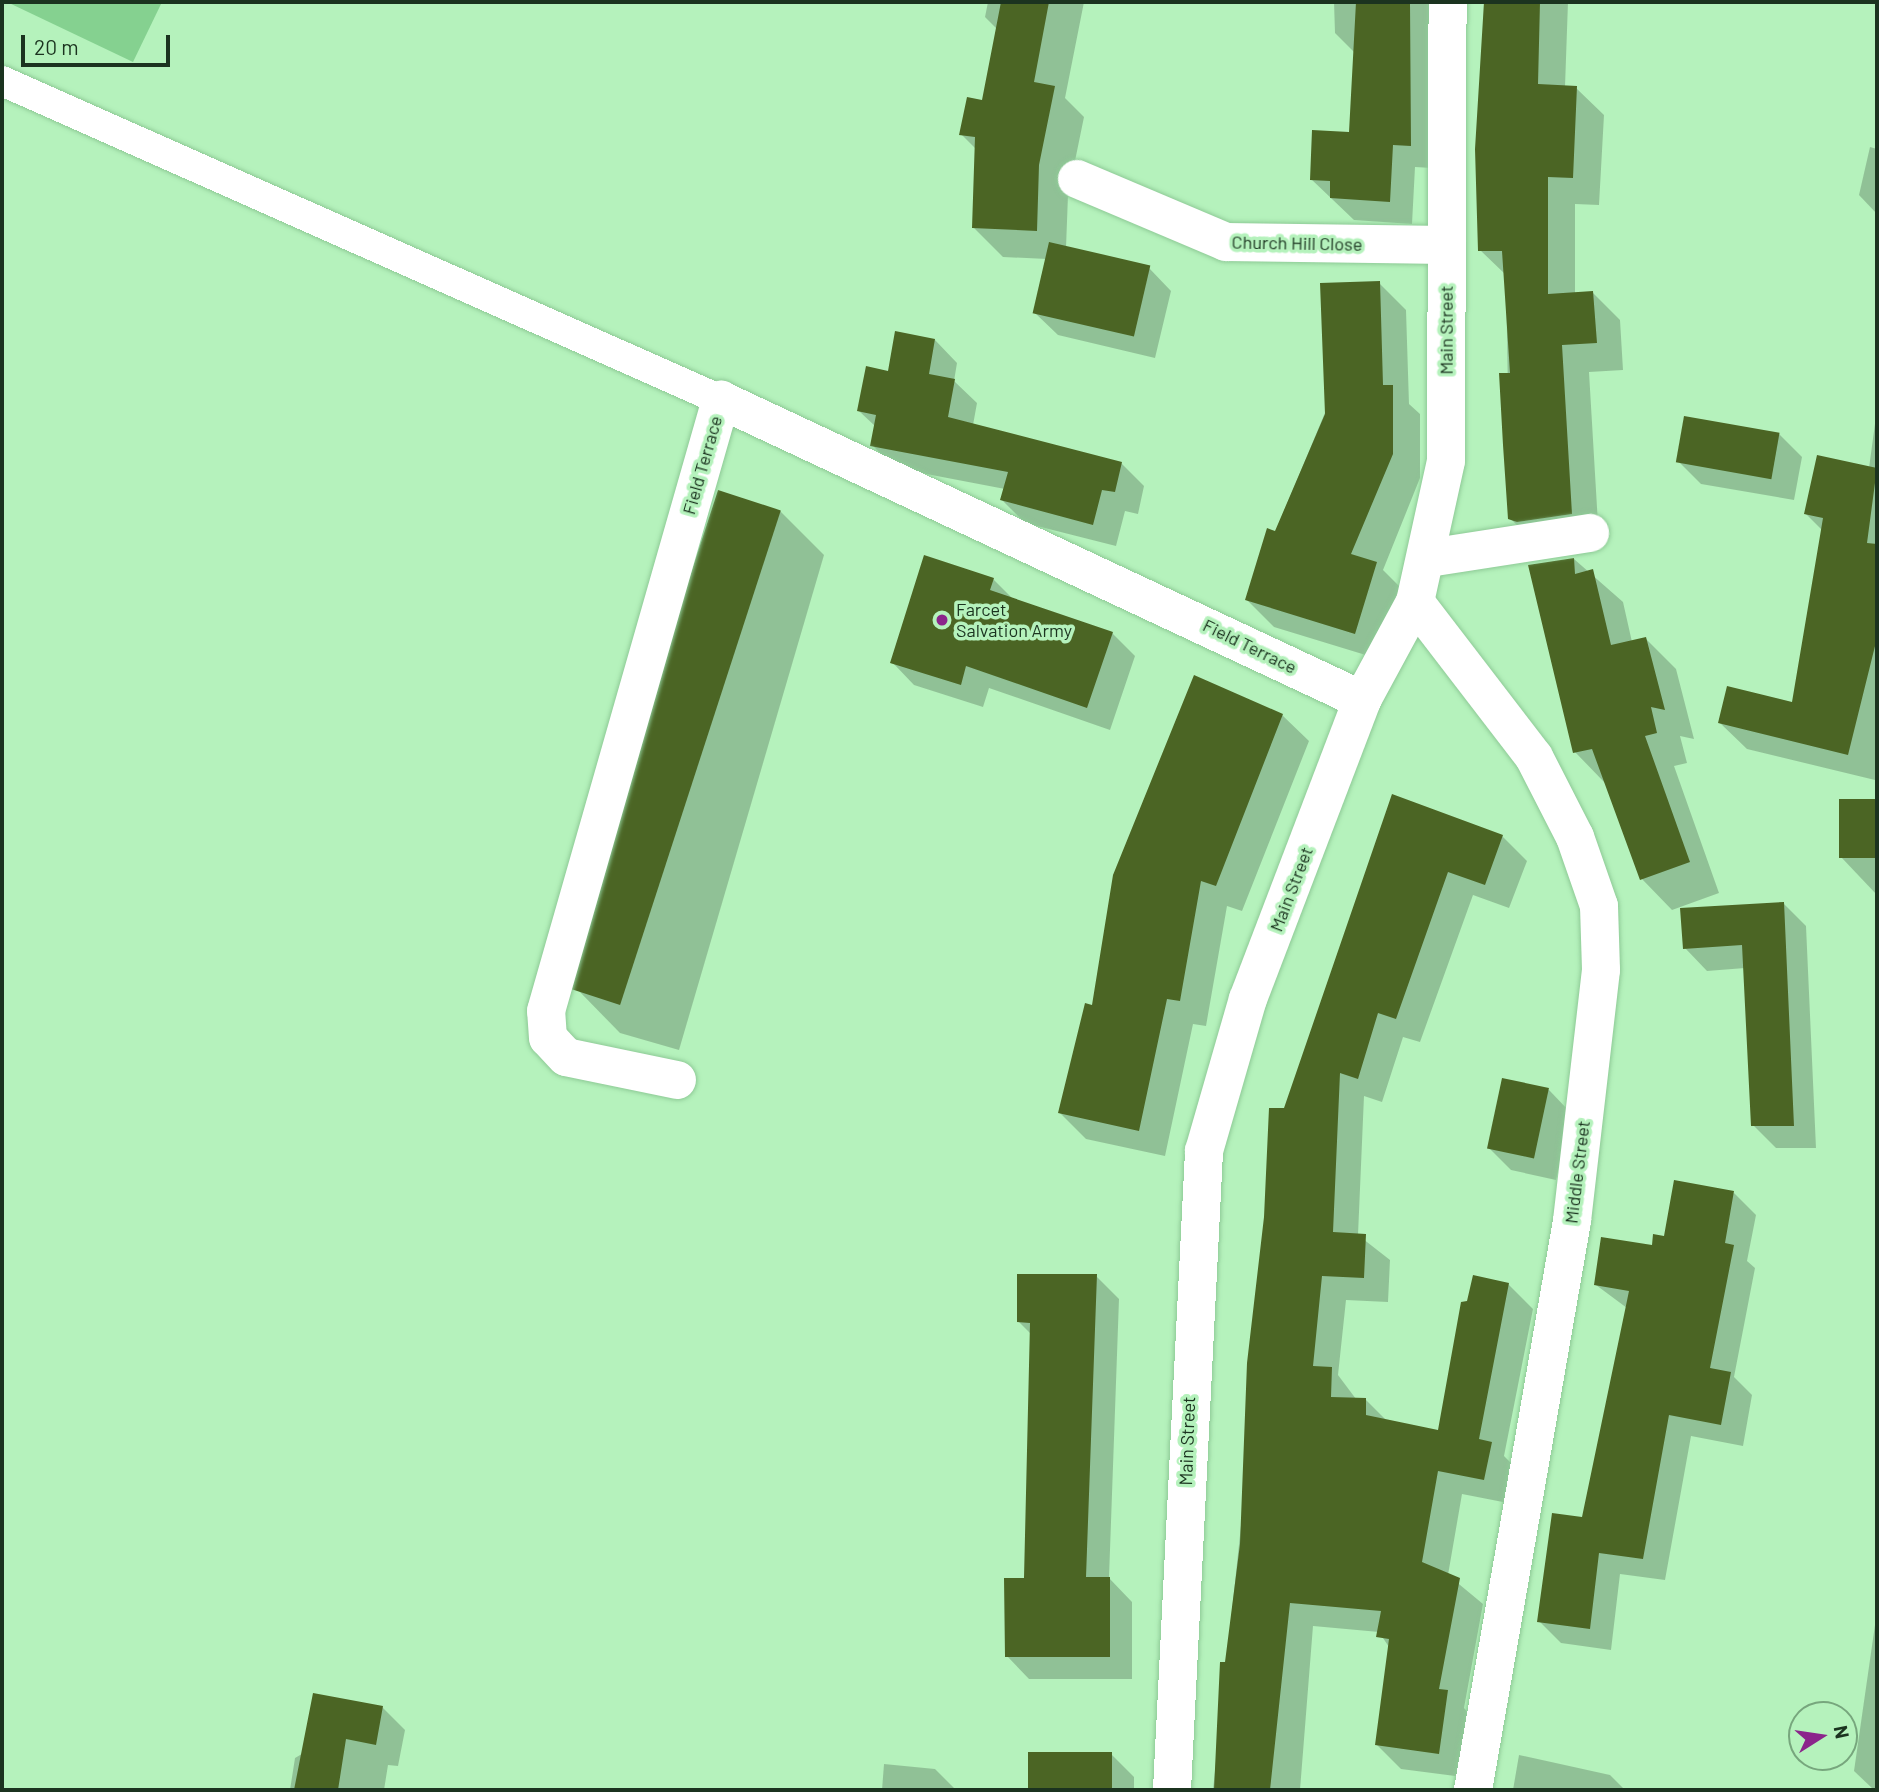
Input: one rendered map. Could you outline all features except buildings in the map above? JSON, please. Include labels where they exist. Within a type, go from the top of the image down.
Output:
[{"type":"street","name":"Main Street","points":[[1172,1790],[1204,1150],[1248,999],[1362,700],[1415,602],[1428,558],[1446,461],[1448,2]]},
{"type":"street","name":"Church Hill Close","points":[[1077,179],[1226,242],[1447,245]]},
{"type":"street","name":"Field Terrace","points":[[677,1080],[566,1056],[548,1038],[547,1011],[721,400],[1362,700]]},
{"type":"street","points":[[1428,558],[1590,533]]},
{"type":"street","name":"Middle Street","points":[[1415,602],[1534,757],[1575,837],[1599,906],[1601,970],[1572,1221],[1473,1790]]},
{"type":"lane","points":[[2,80],[721,400]]},
{"type":"green space","points":[[7,2],[162,2],[133,62]]},
{"type":"place","name":"Farcet Salvation Army","points":[[942,620]]}]
